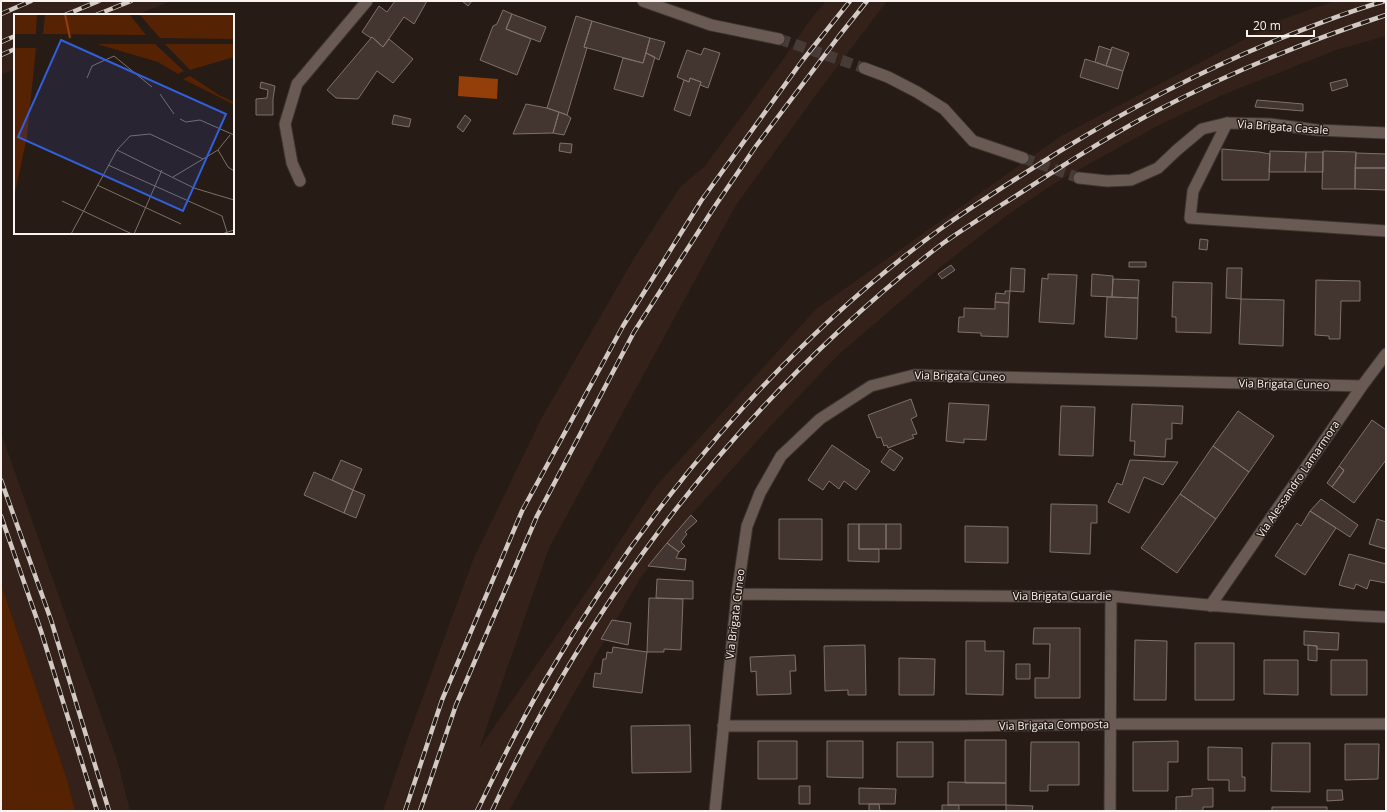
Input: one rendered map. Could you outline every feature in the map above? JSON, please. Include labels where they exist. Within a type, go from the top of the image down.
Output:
[{"type":"street","points":[[300,181],[292,163],[285,124],[297,84],[367,1]]},
{"type":"street","points":[[643,1],[711,25],[780,39]]},
{"type":"street","points":[[864,68],[888,77],[917,92],[944,109],[973,141],[1023,158]]},
{"type":"street","points":[[1227,123],[1193,191],[1190,218],[1386,231]]},
{"type":"street","name":"Via Brigata Casale","points":[[1079,178],[1107,181],[1131,180],[1158,168],[1202,128],[1227,123],[1270,124],[1317,130],[1386,133]]},
{"type":"street","name":"Via Alessandro Lamarmora","points":[[1210,606],[1362,386],[1386,354]]},
{"type":"street","name":"Via Brigata Cuneo","points":[[715,811],[736,594],[746,526],[760,492],[781,456],[820,419],[871,386],[914,375],[1362,386]]},
{"type":"street","name":"Via Brigata Guardie","points":[[736,594],[1111,596],[1210,606],[1386,617]]},
{"type":"street","points":[[1110,811],[1111,596]]},
{"type":"street","name":"Via Brigata Composta","points":[[723,726],[1386,724]]},
{"type":"shaded area","points":[[1,1],[171,1],[139,14],[14,14],[14,69],[1,75]]},
{"type":"shaded area","points":[[826,1],[887,1],[736,205],[549,548],[479,749],[591,585],[656,486],[816,309],[1061,136],[1283,19],[1334,1],[1386,1],[1386,36],[1336,50],[1225,94],[1159,125],[1055,183],[1006,216],[943,265],[837,356],[767,430],[693,513],[641,577],[573,695],[509,811],[383,811],[411,729],[473,560],[541,419],[633,260],[680,187],[705,166],[782,61],[810,20]]},
{"type":"shaded area","points":[[459,76],[498,79],[497,99],[458,96]]},
{"type":"shaded area","points":[[1,433],[118,763],[130,811],[75,811],[67,779],[1,584]]},
{"type":"shaded area","points":[[1,584],[67,779],[75,811],[1,811]]},
{"type":"building","points":[[395,1],[427,1],[414,24],[404,17],[383,47],[372,37],[371,38],[362,32],[379,6],[387,12]]},
{"type":"building","points":[[462,1],[472,1],[468,6]]},
{"type":"building","points":[[503,10],[512,14],[506,29],[531,39],[517,75],[480,60],[493,26],[497,24]]},
{"type":"building","points":[[512,14],[546,27],[540,42],[506,29]]},
{"type":"building","points":[[576,16],[592,21],[584,47],[587,48],[567,115],[547,108]]},
{"type":"building","points":[[592,21],[650,38],[643,63],[584,47]]},
{"type":"building","points":[[372,37],[383,47],[389,39],[413,59],[393,83],[377,71],[358,99],[336,98],[327,90]]},
{"type":"building","points":[[650,38],[665,42],[659,60],[646,53]]},
{"type":"building","points":[[1099,46],[1111,50],[1106,66],[1095,62]]},
{"type":"building","points":[[1112,47],[1129,53],[1123,71],[1106,66]]},
{"type":"building","points":[[704,48],[720,53],[708,88],[700,85],[701,82],[690,78],[689,82],[677,77],[687,50],[701,55]]},
{"type":"building","points":[[646,53],[655,57],[643,97],[614,89],[623,58],[643,63]]},
{"type":"building","points":[[1085,59],[1123,71],[1118,89],[1080,77]]},
{"type":"building","points":[[690,78],[701,82],[690,116],[674,110],[684,80],[689,82]]},
{"type":"building","points":[[1346,79],[1348,86],[1332,91],[1330,83]]},
{"type":"building","points":[[261,82],[275,86],[273,115],[256,115],[256,99],[267,98],[268,90],[260,88]]},
{"type":"building","points":[[1257,100],[1303,104],[1303,111],[1255,107]]},
{"type":"building","points":[[526,104],[559,112],[553,133],[513,134]]},
{"type":"building","points":[[559,112],[571,118],[564,135],[553,133]]},
{"type":"building","points":[[394,115],[411,119],[409,127],[392,124]]},
{"type":"building","points":[[465,115],[471,120],[463,132],[457,127]]},
{"type":"building","points":[[560,143],[572,144],[571,153],[559,151]]},
{"type":"building","points":[[1222,149],[1270,154],[1269,180],[1222,180]]},
{"type":"building","points":[[1270,151],[1306,152],[1305,172],[1269,172]]},
{"type":"building","points":[[1323,151],[1356,152],[1355,189],[1322,189]]},
{"type":"building","points":[[1306,152],[1323,152],[1323,172],[1305,172]]},
{"type":"building","points":[[1356,153],[1386,154],[1386,168],[1355,168]]},
{"type":"building","points":[[1355,168],[1386,168],[1386,190],[1355,189]]},
{"type":"building","points":[[1200,239],[1208,240],[1207,250],[1199,249]]},
{"type":"building","points":[[1129,262],[1146,262],[1146,267],[1129,267]]},
{"type":"building","points":[[951,265],[955,270],[942,279],[938,274]]},
{"type":"building","points":[[1011,268],[1025,269],[1024,292],[1010,291]]},
{"type":"building","points":[[1227,268],[1242,268],[1241,299],[1226,298]]},
{"type":"building","points":[[1048,274],[1077,275],[1074,324],[1039,322],[1042,278],[1048,279]]},
{"type":"building","points":[[1092,274],[1113,276],[1112,297],[1091,296]]},
{"type":"building","points":[[1113,279],[1139,280],[1138,298],[1112,297]]},
{"type":"building","points":[[1316,280],[1360,281],[1360,301],[1341,301],[1340,339],[1329,339],[1329,336],[1315,335]]},
{"type":"building","points":[[1173,282],[1212,283],[1211,333],[1176,332],[1176,317],[1172,317]]},
{"type":"building","points":[[1005,291],[1010,291],[1009,303],[995,302],[996,293],[1005,294]]},
{"type":"building","points":[[1107,297],[1138,298],[1137,339],[1105,337]]},
{"type":"building","points":[[1241,299],[1284,300],[1283,346],[1239,344]]},
{"type":"building","points":[[995,302],[1009,303],[1008,337],[981,336],[981,333],[958,332],[959,317],[964,317],[964,308],[995,309]]},
{"type":"building","points":[[911,399],[917,416],[911,419],[917,434],[912,435],[914,438],[888,448],[887,445],[884,446],[881,437],[877,438],[868,415]]},
{"type":"building","points":[[949,403],[989,405],[986,440],[964,439],[964,443],[946,441]]},
{"type":"building","points":[[1132,404],[1183,406],[1182,424],[1172,423],[1172,439],[1166,439],[1165,457],[1134,455],[1135,441],[1130,441]]},
{"type":"building","points":[[1061,406],[1095,407],[1093,456],[1059,455]]},
{"type":"building","points":[[1238,411],[1274,436],[1249,472],[1213,446]]},
{"type":"building","points":[[1372,420],[1386,430],[1386,460],[1354,503],[1332,487],[1344,470],[1339,466]]},
{"type":"building","points":[[832,445],[870,471],[856,490],[844,481],[839,489],[829,481],[823,490],[808,480]]},
{"type":"building","points":[[1213,446],[1249,472],[1216,519],[1180,494]]},
{"type":"building","points":[[890,449],[903,458],[894,471],[881,462]]},
{"type":"building","points":[[341,460],[362,469],[353,490],[332,480]]},
{"type":"building","points":[[1130,460],[1178,462],[1163,485],[1144,477],[1129,513],[1108,502],[1117,483],[1122,485]]},
{"type":"building","points":[[1339,466],[1344,471],[1332,487],[1327,483]]},
{"type":"building","points":[[314,472],[353,490],[344,513],[304,495]]},
{"type":"building","points":[[353,490],[365,495],[356,518],[344,513]]},
{"type":"building","points":[[1180,494],[1216,519],[1177,573],[1141,548]]},
{"type":"building","points":[[1321,499],[1358,525],[1350,537],[1310,511]]},
{"type":"building","points":[[1051,504],[1097,505],[1097,523],[1091,523],[1090,554],[1050,552]]},
{"type":"building","points":[[1310,511],[1336,528],[1305,575],[1275,556],[1297,523],[1301,526]]},
{"type":"building","points":[[691,515],[697,521],[685,532],[687,534],[681,542],[685,546],[679,552],[667,543]]},
{"type":"building","points":[[779,519],[822,519],[822,560],[779,559]]},
{"type":"building","points":[[1377,519],[1386,522],[1386,549],[1369,544]]},
{"type":"building","points":[[848,524],[859,524],[859,549],[879,549],[879,562],[848,561]]},
{"type":"building","points":[[859,524],[886,524],[886,549],[859,549]]},
{"type":"building","points":[[886,524],[901,524],[901,549],[886,549]]},
{"type":"building","points":[[965,526],[1008,527],[1008,563],[965,562]]},
{"type":"building","points":[[667,543],[679,552],[676,558],[686,559],[685,570],[648,566]]},
{"type":"building","points":[[1349,554],[1386,564],[1386,583],[1370,580],[1367,589],[1356,584],[1354,589],[1339,585]]},
{"type":"building","points":[[657,579],[693,581],[693,599],[656,598]]},
{"type":"building","points":[[649,598],[683,599],[681,650],[664,649],[664,652],[647,652]]},
{"type":"building","points":[[612,620],[631,623],[628,645],[601,639]]},
{"type":"building","points":[[1034,628],[1080,628],[1080,698],[1035,698],[1035,678],[1049,678],[1050,644],[1033,644]]},
{"type":"building","points":[[1304,631],[1339,633],[1338,650],[1317,649],[1317,646],[1304,645]]},
{"type":"building","points":[[1135,640],[1167,641],[1166,700],[1134,700]]},
{"type":"building","points":[[966,641],[985,641],[985,651],[1004,651],[1003,695],[966,694]]},
{"type":"building","points":[[1195,643],[1234,643],[1234,700],[1195,700]]},
{"type":"building","points":[[865,645],[866,695],[848,695],[848,690],[825,691],[824,646]]},
{"type":"building","points":[[1308,645],[1317,646],[1317,661],[1308,660]]},
{"type":"building","points":[[613,647],[647,652],[642,693],[593,687],[595,673],[601,674],[603,659],[606,659],[607,652],[612,653]]},
{"type":"building","points":[[795,655],[796,671],[790,671],[791,694],[757,695],[756,671],[751,672],[750,657]]},
{"type":"building","points":[[899,658],[935,659],[934,695],[899,695]]},
{"type":"building","points":[[1264,660],[1298,660],[1298,695],[1264,694]]},
{"type":"building","points":[[1331,660],[1367,660],[1367,695],[1331,695]]},
{"type":"building","points":[[1016,664],[1030,664],[1030,679],[1016,679]]},
{"type":"building","points":[[690,725],[691,772],[632,773],[631,726]]},
{"type":"building","points":[[965,740],[1006,740],[1006,783],[965,783]]},
{"type":"building","points":[[758,741],[797,741],[797,779],[758,779]]},
{"type":"building","points":[[827,741],[863,741],[863,778],[827,777]]},
{"type":"building","points":[[1178,741],[1178,762],[1168,762],[1168,791],[1133,791],[1133,742]]},
{"type":"building","points":[[897,742],[933,742],[933,777],[897,777]]},
{"type":"building","points":[[1031,742],[1079,742],[1079,785],[1048,785],[1048,791],[1030,791]]},
{"type":"building","points":[[1272,743],[1310,743],[1310,792],[1271,791]]},
{"type":"building","points":[[1345,744],[1379,744],[1378,779],[1345,780]]},
{"type":"building","points":[[1208,747],[1242,748],[1242,777],[1245,777],[1245,791],[1229,791],[1229,780],[1208,780]]},
{"type":"building","points":[[948,782],[1006,783],[1006,805],[948,805]]},
{"type":"building","points":[[799,786],[810,786],[810,804],[799,804]]},
{"type":"building","points":[[859,788],[896,789],[895,804],[859,804]]},
{"type":"building","points":[[1213,788],[1213,807],[1203,807],[1203,811],[1176,811],[1176,797],[1192,796],[1192,789]]},
{"type":"building","points":[[1327,790],[1342,790],[1343,800],[1327,801]]},
{"type":"building","points":[[869,804],[879,804],[880,811],[869,811]]},
{"type":"building","points":[[942,805],[959,805],[959,811],[942,811]]},
{"type":"building","points":[[1006,805],[1033,806],[1032,811],[1006,811]]},
{"type":"building","points":[[1272,807],[1327,807],[1327,811],[1272,811]]},
{"type":"tunnel","points":[[779,39],[864,68]]},
{"type":"tunnel","points":[[1023,158],[1079,178]]},
{"type":"railway","points":[[1,14],[31,1]]},
{"type":"railway","points":[[67,14],[99,1]]},
{"type":"railway","points":[[98,14],[131,1]]},
{"type":"railway","points":[[405,811],[442,700],[522,511],[623,326],[701,201],[802,61],[850,1]]},
{"type":"railway","points":[[420,811],[456,705],[537,516],[634,332],[715,206],[756,146],[867,1]]},
{"type":"railway","points":[[477,811],[510,743],[537,693],[586,614],[628,552],[673,492],[720,434],[771,378],[824,326],[880,276],[939,230],[999,190],[1086,135],[1167,90],[1251,51],[1318,23],[1385,1]]},
{"type":"railway","points":[[492,811],[525,744],[561,679],[600,616],[642,555],[687,495],[734,438],[785,384],[863,309],[889,286],[952,237],[1124,129],[1158,110],[1241,70],[1298,46],[1386,15]]},
{"type":"railway","points":[[1,42],[14,36]]},
{"type":"railway","points":[[1,55],[14,49]]},
{"type":"railway","points":[[1,480],[51,620],[109,811]]},
{"type":"railway","points":[[1,516],[41,631],[97,811]]}]
